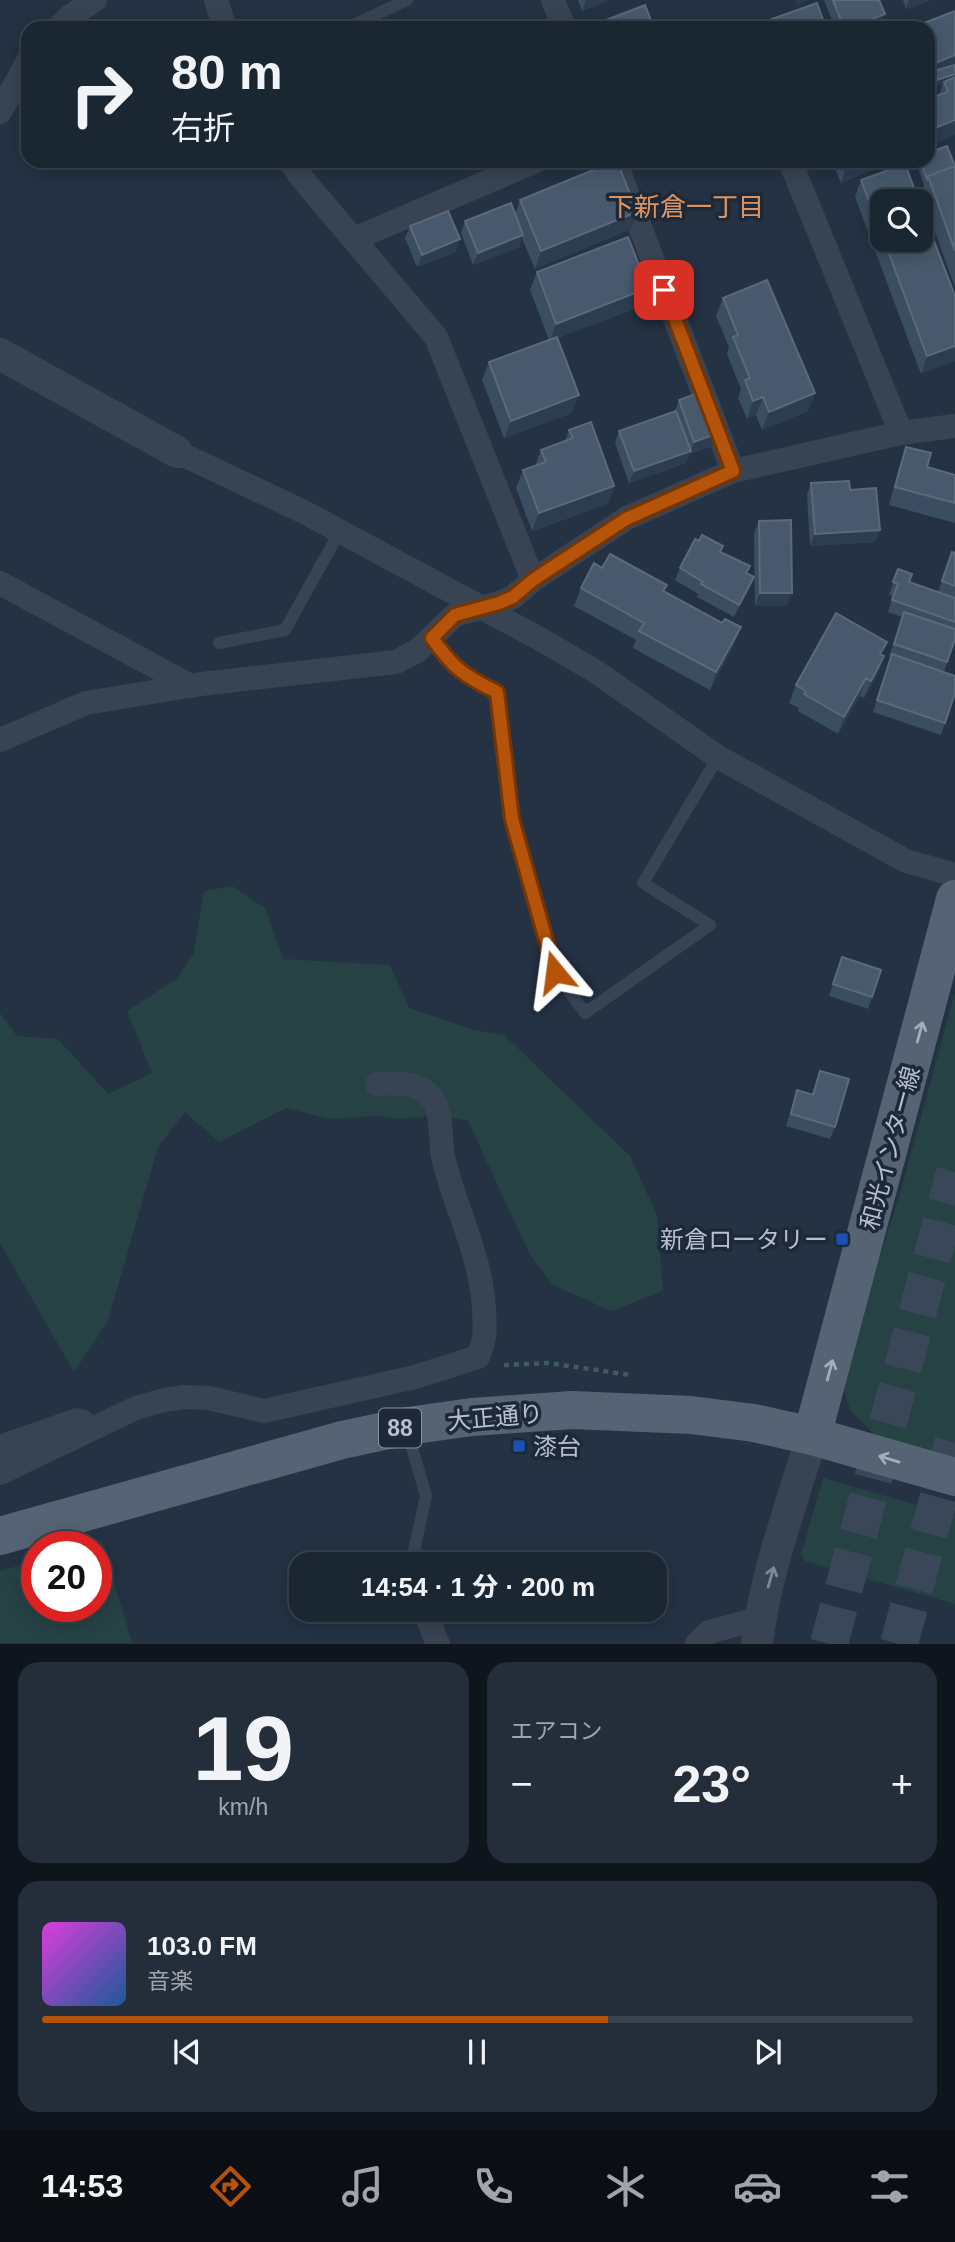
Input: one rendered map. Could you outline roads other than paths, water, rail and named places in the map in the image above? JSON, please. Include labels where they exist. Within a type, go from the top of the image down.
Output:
[{"type":"main road","name":"和光インター線","points":[[812,1436],[955,899]]},
{"type":"main road","name":"大正通り","points":[[0,1536],[342,1440],[472,1417],[572,1410],[691,1415],[754,1423],[812,1436],[955,1477]]},
{"type":"street","points":[[65,21],[95,0]]},
{"type":"street","points":[[216,0],[223,21]]},
{"type":"street","points":[[553,0],[561,21]]},
{"type":"street","points":[[0,111],[21,74]]},
{"type":"street","points":[[295,168],[436,337],[533,580]]},
{"type":"street","points":[[354,239],[520,168]]},
{"type":"street","points":[[618,168],[733,471]]},
{"type":"street","points":[[793,168],[901,433]]},
{"type":"street","points":[[0,354],[177,452],[302,511],[596,671],[718,757],[906,861],[955,875]]},
{"type":"street","points":[[0,740],[86,703],[191,686],[396,662],[417,651],[455,615],[513,597],[533,580],[626,519],[733,471],[901,433],[955,426]]},
{"type":"street","points":[[0,583],[191,686]]},
{"type":"street","points":[[0,1473],[136,1408],[185,1397],[209,1398],[264,1412],[415,1377],[478,1357],[485,1341],[482,1283],[469,1234],[443,1159],[438,1115],[433,1100],[422,1089],[403,1083],[377,1084]]},
{"type":"street","points":[[0,1447],[77,1420],[103,1423]]},
{"type":"street","points":[[697,1643],[709,1632],[758,1630],[812,1436]]},
{"type":"street","points":[[429,1622],[438,1643]]},
{"type":"lane","points":[[363,21],[407,0]]},
{"type":"lane","points":[[219,643],[285,630],[340,531]]},
{"type":"lane","points":[[432,638],[449,663],[467,678],[497,692],[512,819],[555,972],[585,1013],[710,925],[643,883],[718,757]]},
{"type":"lane","points":[[406,1427],[426,1496],[414,1552]]},
{"type":"tunnel","points":[[829,1644],[955,1172]]},
{"type":"tunnel","points":[[899,1644],[955,1437]]},
{"type":"place","name":"新倉ロータリー","points":[[842,1239]]},
{"type":"place","name":"漆台","points":[[519,1446]]},
{"type":"district","name":"下新倉一丁目","points":[[686,207]]}]
